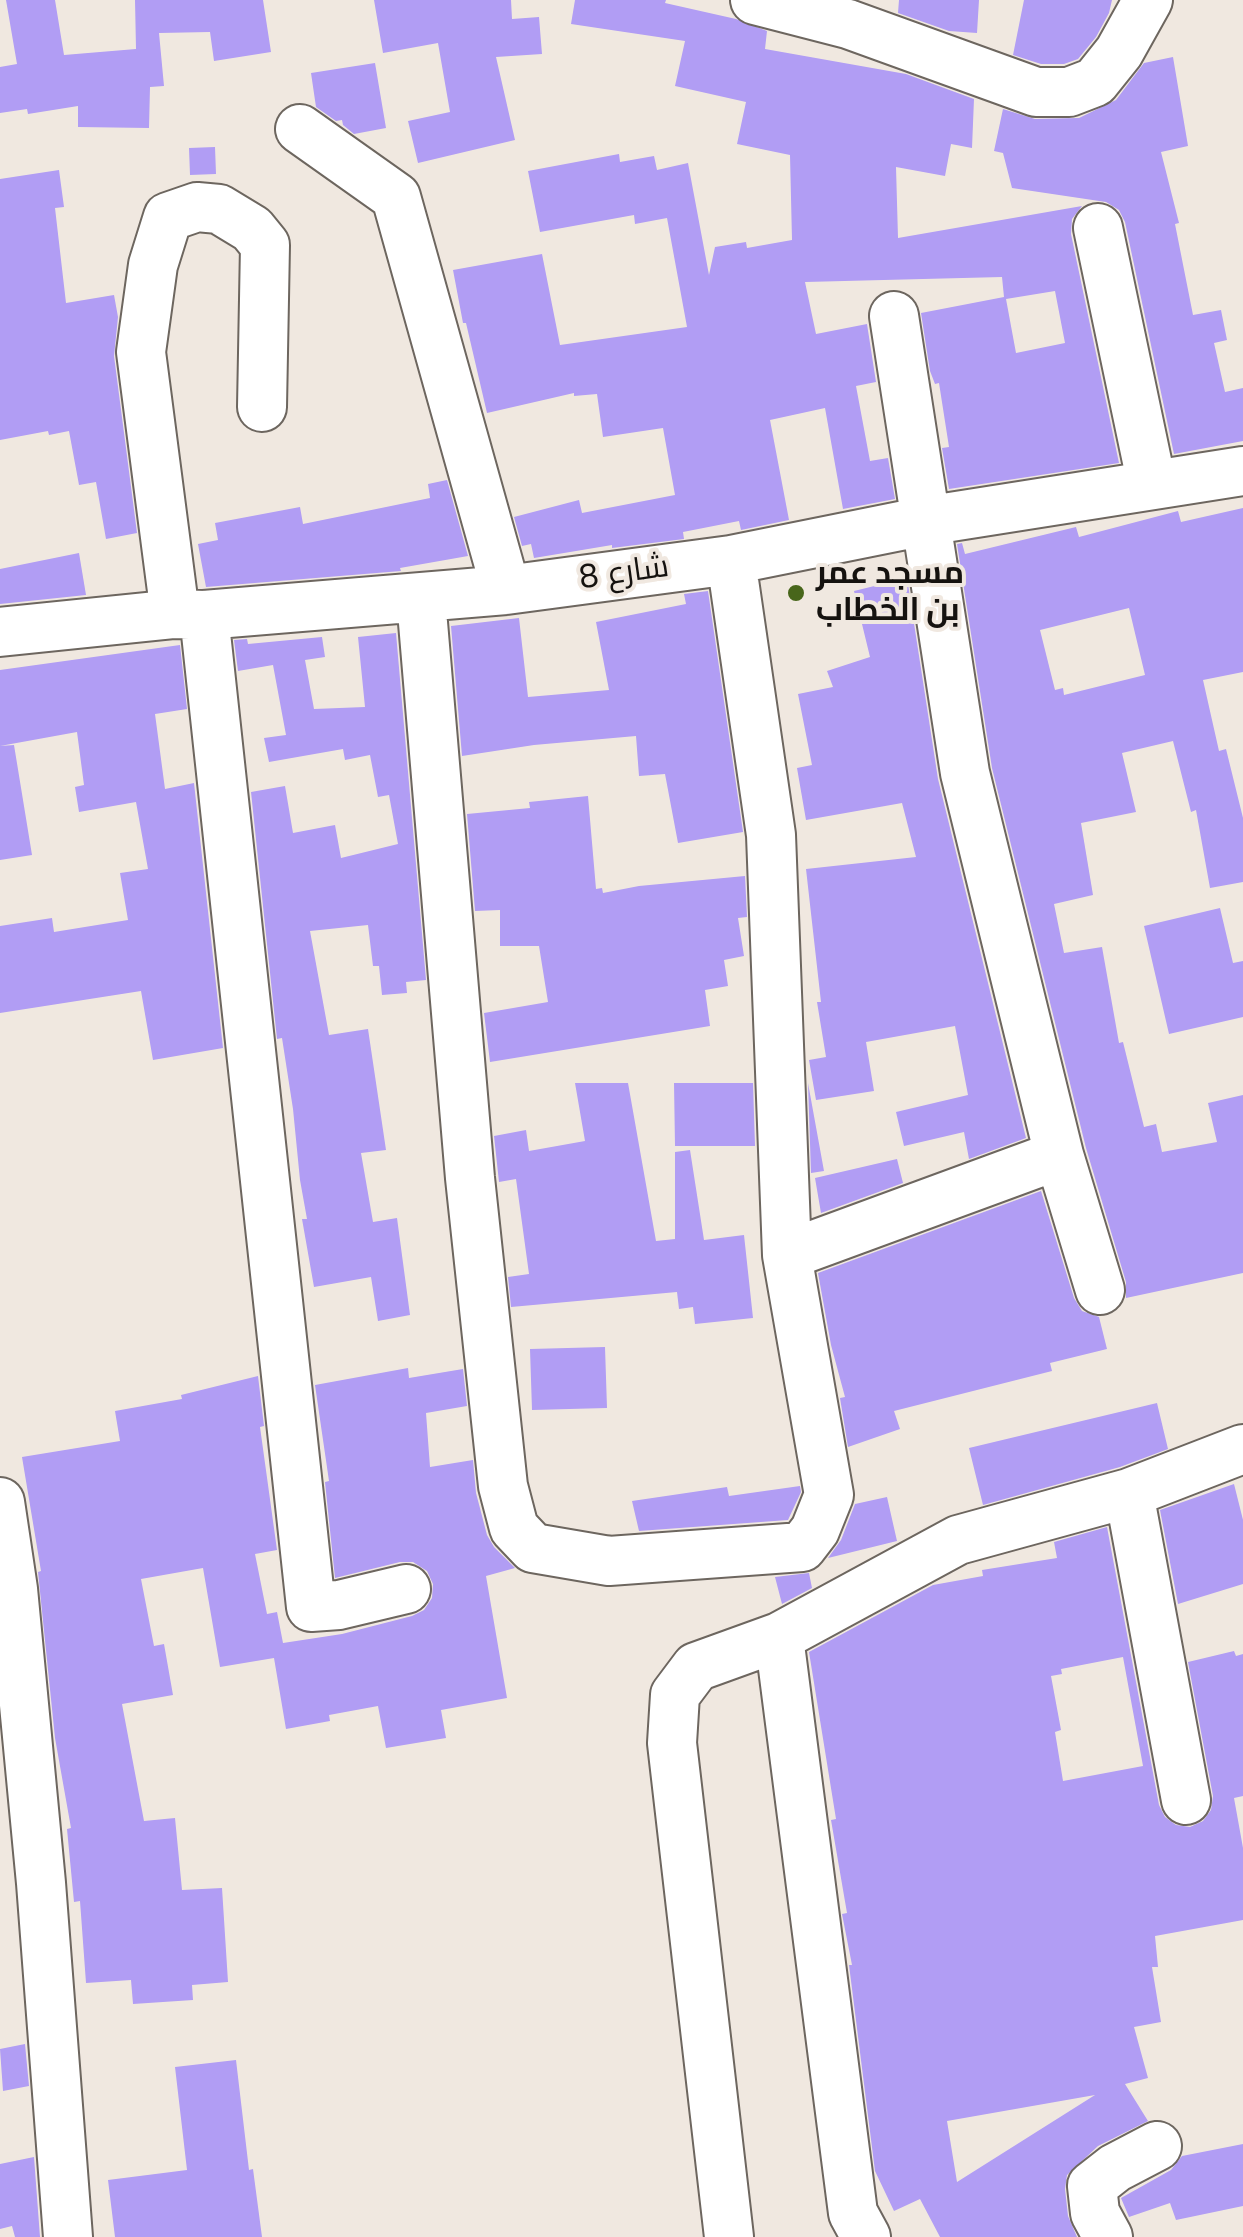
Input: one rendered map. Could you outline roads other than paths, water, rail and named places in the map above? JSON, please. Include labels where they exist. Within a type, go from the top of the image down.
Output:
[{"type":"street","points":[[755,0],[850,12],[1036,92],[1069,92],[1095,82],[1119,52],[1148,0]]},
{"type":"street","points":[[300,130],[396,197],[506,590]]},
{"type":"street","points":[[262,407],[265,246],[252,229],[219,209],[198,207],[168,217],[154,265],[141,352],[189,615],[311,1607],[339,1605],[406,1588]]},
{"type":"street","points":[[1098,228],[1152,485]]},
{"type":"street","points":[[894,316],[965,773],[1059,1155],[1100,1290]]},
{"type":"street","name":"شارع 8","points":[[0,632],[506,590],[731,560],[924,521],[1243,471]]},
{"type":"street","points":[[420,599],[470,1178],[503,1486],[514,1528],[534,1548],[609,1561],[802,1547],[815,1530],[829,1495],[787,1256],[771,835],[731,560]]},
{"type":"street","points":[[787,1256],[1059,1155]]},
{"type":"street","points":[[729,2237],[672,1743],[675,1695],[696,1667],[778,1637],[958,1540],[1129,1493],[1243,1449]]},
{"type":"street","points":[[1129,1493],[1186,1800]]},
{"type":"street","points":[[0,1502],[21,1887],[68,2237]]},
{"type":"street","points":[[778,1637],[853,2212],[866,2237]]},
{"type":"street","points":[[1108,2237],[1095,2213],[1092,2186],[1115,2168],[1156,2146]]},
{"type":"place","name":"مسجد عمر بن الخطاب","points":[[796,593]]}]
